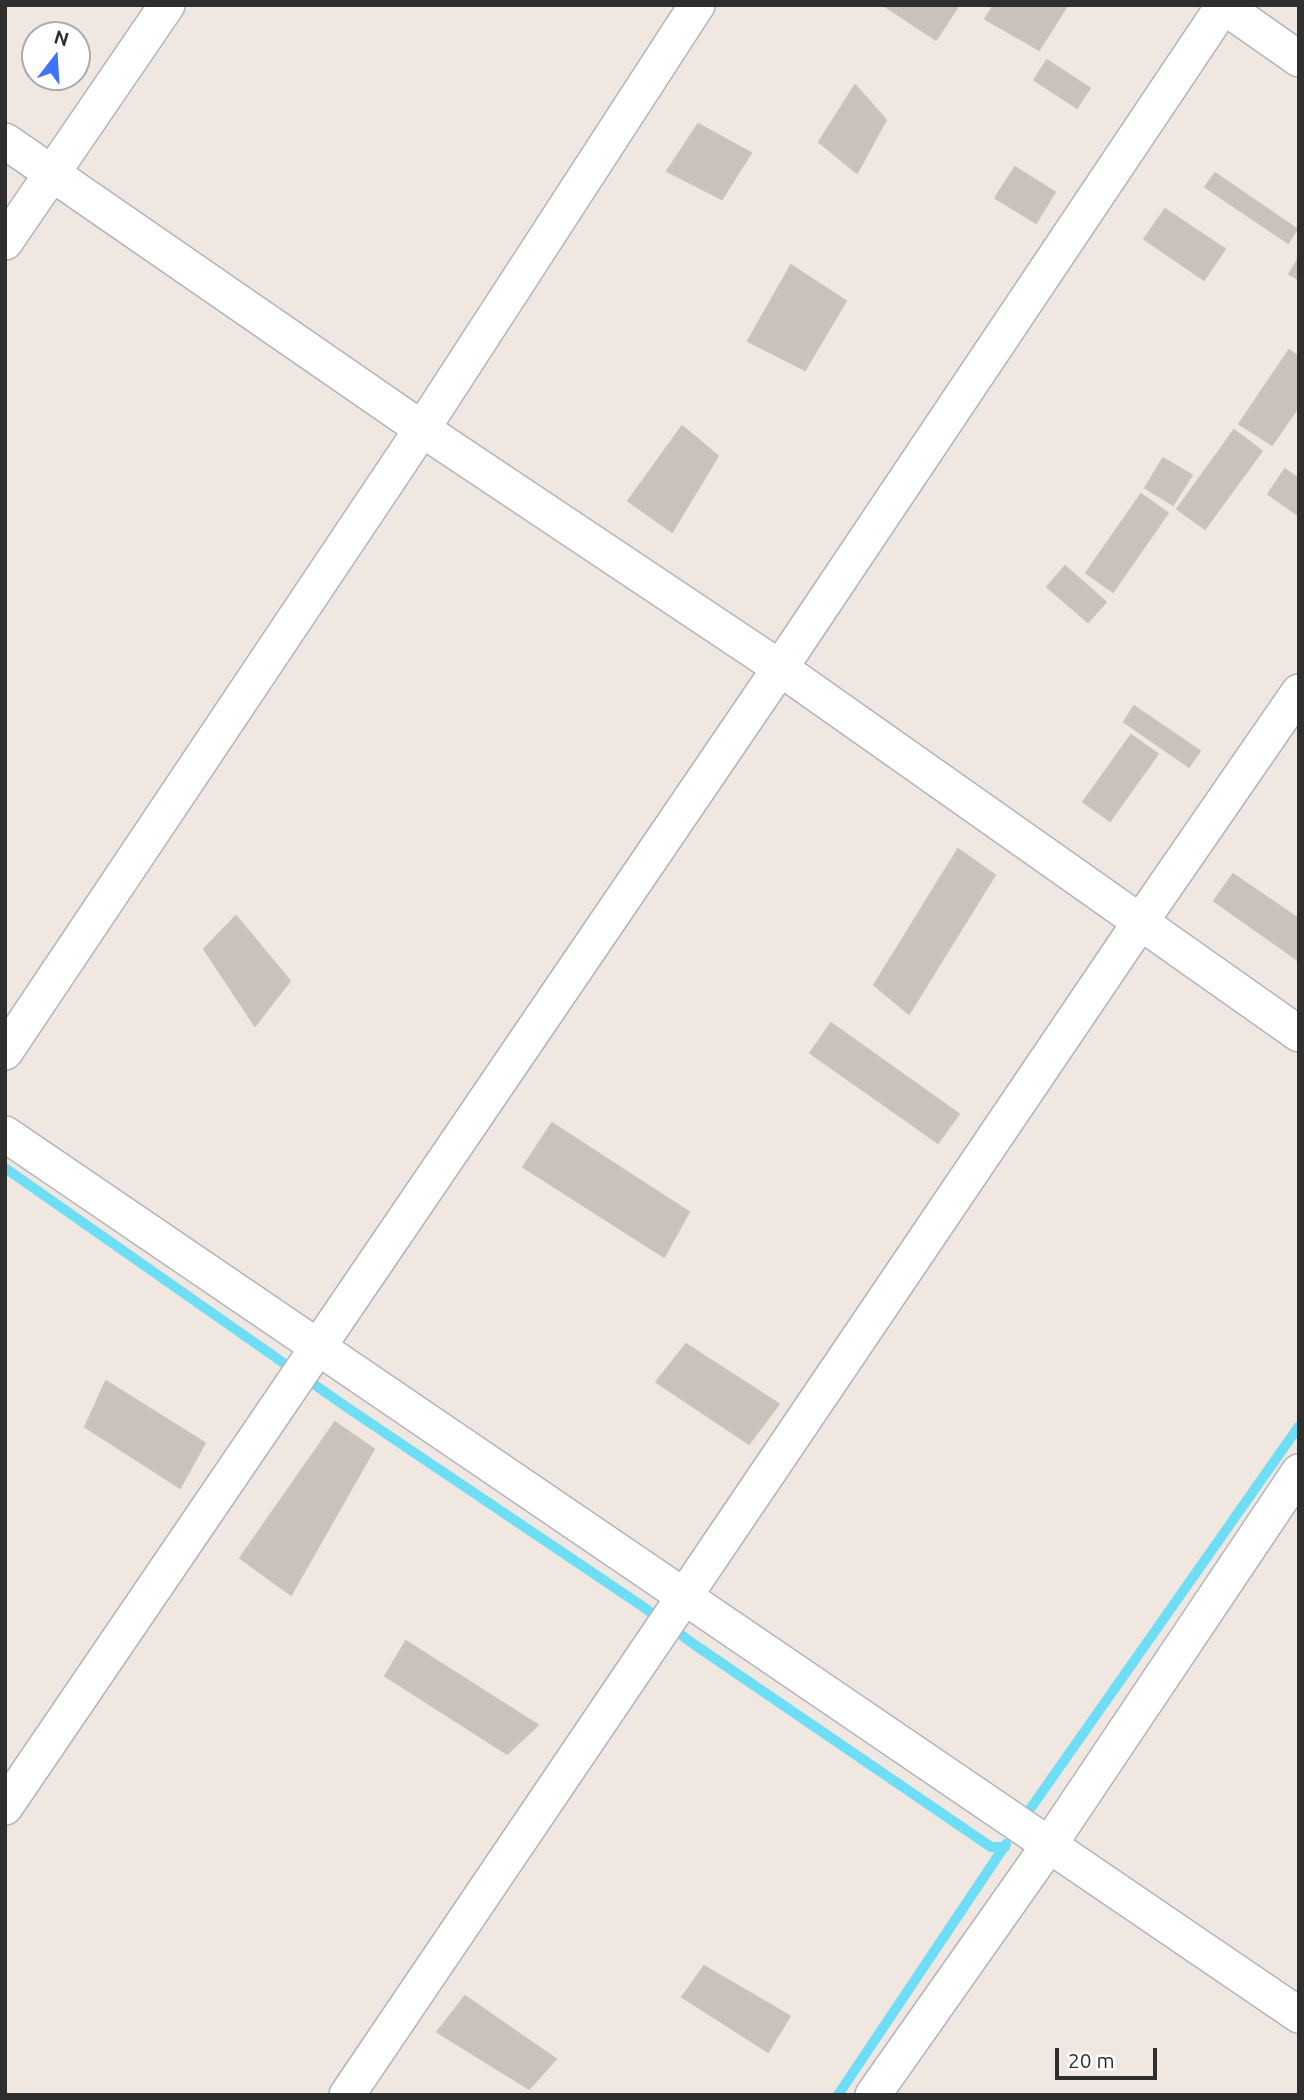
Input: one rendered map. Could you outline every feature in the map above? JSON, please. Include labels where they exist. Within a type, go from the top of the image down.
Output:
[{"type":"street","points":[[5,242],[167,5]]},
{"type":"street","points":[[5,1052],[422,429],[697,5]]},
{"type":"street","points":[[5,1807],[780,668],[1223,6],[1299,59]]},
{"type":"street","points":[[5,141],[422,429],[780,668],[1299,1034]]},
{"type":"street","points":[[347,2095],[1141,921],[1299,692]]},
{"type":"street","points":[[5,1134],[1299,2015]]},
{"type":"street","points":[[873,2095],[1049,1845],[1299,1472]]},
{"type":"building","points":[[883,5],[953,5],[957,8],[936,40]]},
{"type":"building","points":[[994,5],[1067,6],[1039,50],[985,19]]},
{"type":"building","points":[[1047,60],[1090,88],[1077,108],[1034,80]]},
{"type":"building","points":[[855,85],[886,120],[857,173],[819,142]]},
{"type":"building","points":[[698,124],[751,153],[722,199],[667,171]]},
{"type":"building","points":[[1015,167],[1055,192],[1036,223],[995,198]]},
{"type":"building","points":[[1215,173],[1297,229],[1288,243],[1205,187]]},
{"type":"building","points":[[1165,209],[1225,249],[1204,280],[1144,239]]},
{"type":"building","points":[[1299,258],[1299,280],[1289,274]]},
{"type":"building","points":[[791,265],[846,301],[805,370],[748,341]]},
{"type":"building","points":[[1289,350],[1299,357],[1299,406],[1272,445],[1239,424]]},
{"type":"building","points":[[682,426],[718,456],[672,532],[628,501]]},
{"type":"building","points":[[1234,430],[1262,451],[1205,529],[1177,509]]},
{"type":"building","points":[[1163,458],[1192,475],[1173,505],[1145,488]]},
{"type":"building","points":[[1285,469],[1299,479],[1299,516],[1268,494]]},
{"type":"building","points":[[1141,494],[1168,513],[1113,592],[1086,573]]},
{"type":"building","points":[[1065,566],[1106,602],[1088,622],[1047,587]]},
{"type":"building","points":[[1134,706],[1200,751],[1189,767],[1124,722]]},
{"type":"building","points":[[1131,735],[1158,754],[1110,821],[1083,802]]},
{"type":"building","points":[[958,849],[995,875],[909,1014],[874,985]]},
{"type":"building","points":[[1233,874],[1299,919],[1299,961],[1214,901]]},
{"type":"building","points":[[236,916],[290,981],[255,1026],[204,949]]},
{"type":"building","points":[[831,1023],[959,1114],[938,1143],[810,1053]]},
{"type":"building","points":[[552,1123],[689,1212],[664,1257],[523,1167]]},
{"type":"building","points":[[686,1344],[779,1404],[749,1444],[656,1382]]},
{"type":"building","points":[[106,1381],[205,1443],[180,1488],[85,1427]]},
{"type":"building","points":[[335,1422],[374,1449],[291,1595],[240,1558]]},
{"type":"building","points":[[406,1641],[538,1725],[507,1754],[385,1676]]},
{"type":"building","points":[[704,1966],[790,2016],[768,2052],[682,1997]]},
{"type":"building","points":[[465,1996],[556,2059],[529,2089],[437,2032]]},
{"type":"waterway","points":[[5,1168],[345,1406],[642,1606],[991,1847],[1005,1847]]},
{"type":"waterway","points":[[1021,1822],[1299,1426]]},
{"type":"waterway","points":[[838,2095],[1006,1844]]}]
